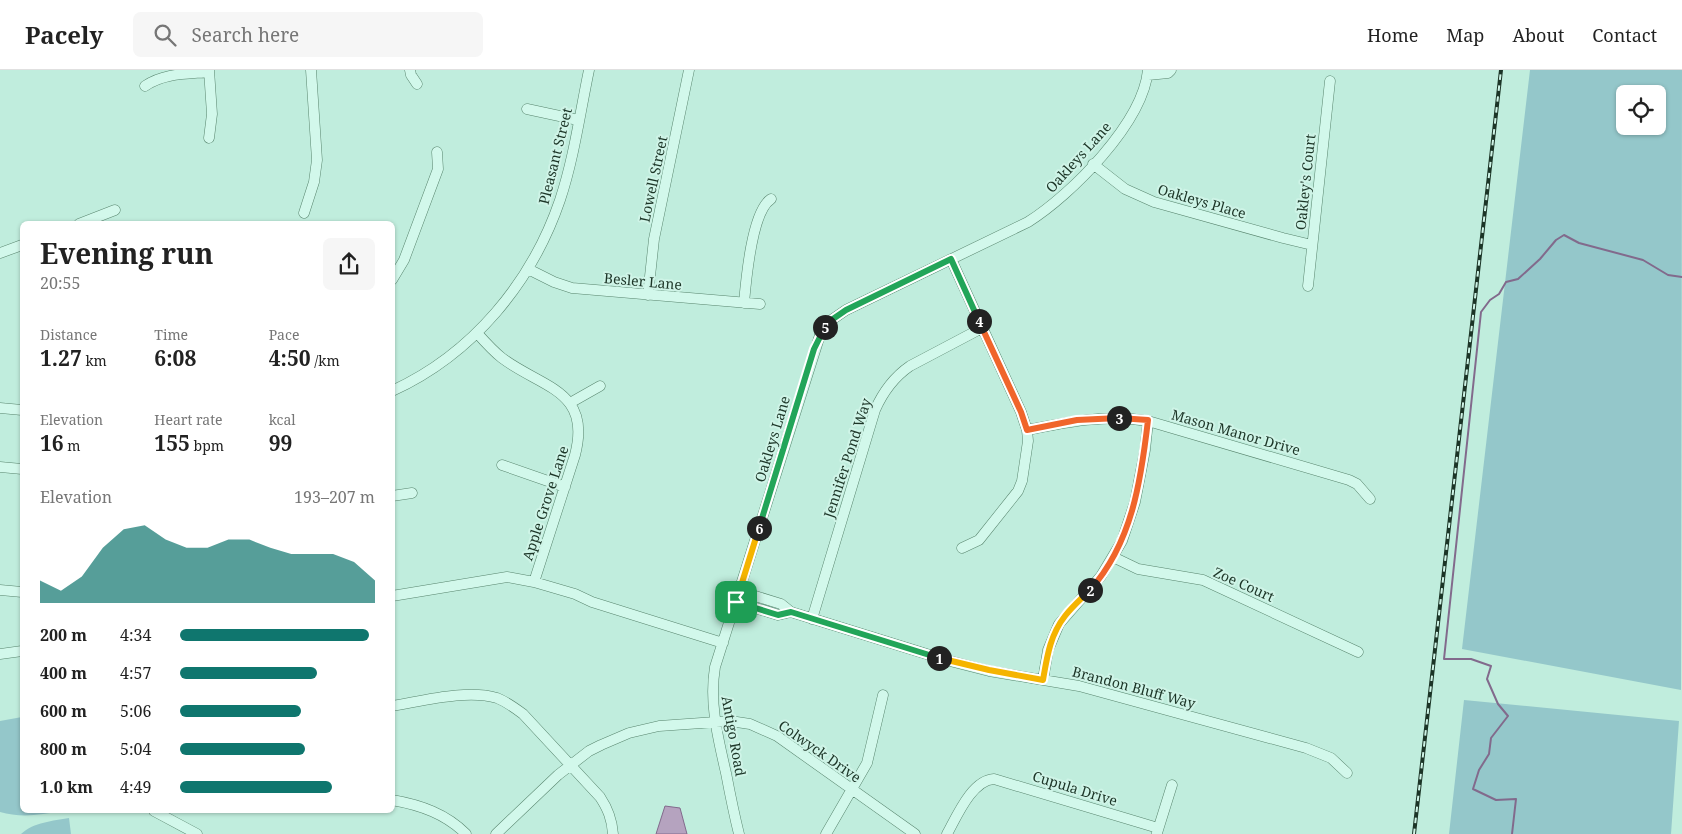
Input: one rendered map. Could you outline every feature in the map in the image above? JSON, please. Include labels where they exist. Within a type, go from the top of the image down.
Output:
[{"type":"street","points":[[304,213],[314,182],[317,160],[311,70]]},
{"type":"street","points":[[410,70],[417,84]]},
{"type":"street","name":"Pleasant Street","points":[[395,389],[449,357],[477,333],[504,303],[528,269],[548,230],[560,200],[589,70]]},
{"type":"street","name":"Lowell Street","points":[[648,295],[654,239],[689,70]]},
{"type":"street","points":[[1148,73],[1168,72],[1171,70]]},
{"type":"street","points":[[145,86],[154,80],[167,76],[209,71],[212,114],[209,138]]},
{"type":"street","name":"Oakleys Lane","points":[[723,643],[820,335],[830,321],[846,310],[1041,214],[1062,197],[1111,144],[1142,97],[1148,73]]},
{"type":"street","name":"Oakley's Court","points":[[1308,286],[1330,81]]},
{"type":"street","points":[[527,109],[578,120]]},
{"type":"street","points":[[395,275],[404,260],[438,169],[437,152]]},
{"type":"street","name":"Oakleys Place","points":[[1094,164],[1125,189],[1154,202],[1312,245]]},
{"type":"street","points":[[744,303],[749,262],[757,222],[765,203],[771,199]]},
{"type":"street","points":[[86,221],[115,210]]},
{"type":"street","points":[[0,253],[20,246]]},
{"type":"street","points":[[951,259],[1021,412],[1028,440],[1022,481],[1018,491],[979,540],[962,548]]},
{"type":"street","name":"Besler Lane","points":[[528,269],[554,282],[572,288],[760,304]]},
{"type":"street","name":"Jennifer Pond Way","points":[[812,618],[874,410],[879,400],[892,382],[906,369],[982,328]]},
{"type":"street","points":[[477,333],[502,358],[557,391],[570,404],[600,386]]},
{"type":"street","name":"Apple Grove Lane","points":[[534,582],[579,441],[577,420],[570,404]]},
{"type":"street","points":[[0,408],[20,410]]},
{"type":"street","name":"Mason Manor Drive","points":[[1027,430],[1077,420],[1111,418],[1148,420],[1349,480],[1357,484],[1370,499]]},
{"type":"street","points":[[1043,680],[1048,650],[1059,624],[1101,576],[1113,558],[1128,526],[1135,502],[1148,420]]},
{"type":"street","points":[[502,465],[565,487]]},
{"type":"street","points":[[0,467],[20,469]]},
{"type":"street","points":[[395,496],[412,493]]},
{"type":"street","name":"Zoe Court","points":[[1113,558],[1138,570],[1203,580],[1358,652]]},
{"type":"street","points":[[395,595],[498,578],[519,578],[575,594],[592,602],[723,643]]},
{"type":"street","points":[[0,590],[20,592]]},
{"type":"street","name":"Brandon Bluff Way","points":[[740,591],[781,604],[791,612],[953,662],[1079,686],[1315,751],[1331,758],[1347,772]]},
{"type":"street","name":"Brandon Bluff Way","points":[[736,602],[778,615],[791,612]]},
{"type":"street","name":"Antigo Road","points":[[723,643],[715,666],[712,683],[712,704],[739,834]]},
{"type":"street","points":[[0,654],[20,651]]},
{"type":"street","points":[[395,706],[472,694],[496,698],[511,705],[523,714],[600,797],[608,808],[613,834]]},
{"type":"street","points":[[826,834],[868,763],[883,695]]},
{"type":"street","name":"Colwyck Drive","points":[[496,834],[570,766],[601,745],[640,730],[659,726],[736,721],[764,729],[777,736],[914,834]]},
{"type":"street","name":"Cupula Drive","points":[[947,834],[973,791],[983,782],[994,779],[1158,831]]},
{"type":"street","points":[[1158,831],[1172,785]]},
{"type":"street","points":[[395,801],[422,807],[437,813],[452,822],[466,834]]},
{"type":"street","points":[[158,813],[197,834]]},
{"type":"shaded area","points":[[1530,70],[1682,70],[1681,690],[1462,649]]},
{"type":"shaded area","points":[[1464,700],[1679,721],[1671,834],[1449,834]]},
{"type":"shaded area","points":[[20,717],[20,813],[51,813],[15,815],[0,812],[0,721]]},
{"type":"shaded area","points":[[665,806],[680,808],[687,834],[656,834]]},
{"type":"shaded area","points":[[69,818],[71,834],[21,834],[38,824]]},
{"type":"waterway","points":[[1512,834],[1516,799],[1496,800],[1473,789],[1479,770],[1489,754],[1491,738],[1508,716],[1498,704],[1487,679],[1491,666],[1471,659],[1444,659],[1481,312],[1490,300],[1499,294],[1506,282],[1518,279],[1540,259],[1556,240],[1564,235],[1579,243],[1643,260],[1668,275],[1682,277]]},
{"type":"railway","points":[[1414,834],[1501,70]]},
{"type":"route","points":[[951,259],[1021,412],[1027,430],[1077,420],[1131,418],[1148,420],[1145,450],[1135,502],[1122,541],[1101,576],[1059,624],[1048,650],[1043,680],[968,666],[791,612],[778,615],[736,602],[814,349],[825,327],[830,321],[846,310],[951,259]]}]
